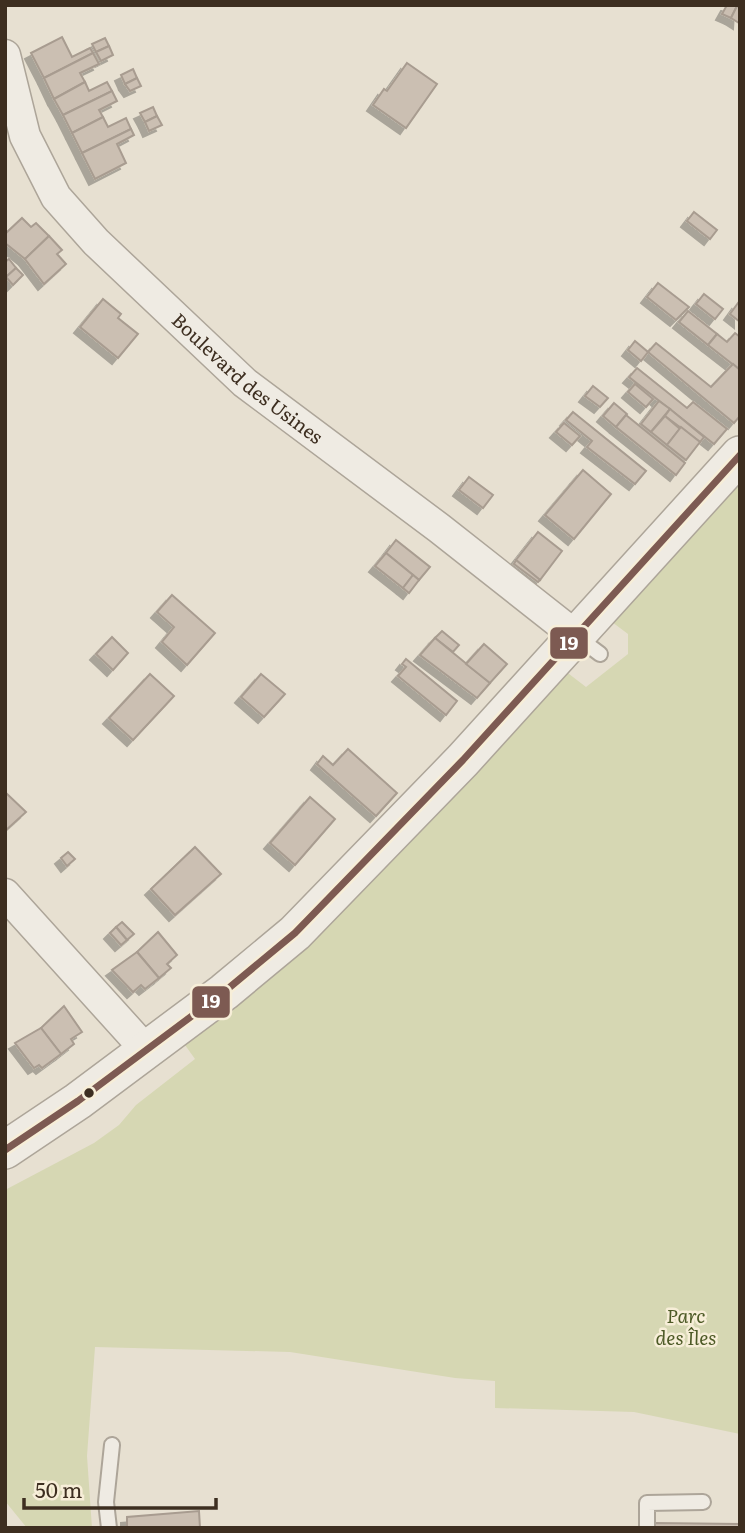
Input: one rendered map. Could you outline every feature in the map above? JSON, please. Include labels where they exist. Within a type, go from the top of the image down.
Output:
[{"type":"street","name":"Boulevard des Usines","points":[[5,55],[15,141],[55,197],[96,242],[245,383],[439,528],[588,645]]},
{"type":"street","points":[[5,1150],[224,992],[295,933],[435,790],[588,645],[740,455]]},
{"type":"street","points":[[5,894],[146,1050]]},
{"type":"lane","points":[[109,1528],[106,1502],[112,1445]]},
{"type":"lane","points":[[647,1528],[647,1503],[704,1502]]},
{"type":"green space","name":"Parc des Îles","points":[[740,472],[740,1434],[634,1412],[495,1408],[495,1381],[455,1378],[290,1352],[95,1347],[87,1456],[92,1528],[27,1528],[5,1501],[5,1190],[94,1143],[119,1125],[136,1105],[195,1059],[180,1038],[560,667],[586,687],[628,654],[628,634],[608,619]]},
{"type":"building","points":[[727,5],[737,6],[731,18],[722,14]]},
{"type":"building","points":[[737,6],[740,7],[739,23],[731,18]]},
{"type":"building","points":[[62,37],[72,57],[90,48],[93,53],[44,78],[31,53]]},
{"type":"building","points":[[105,38],[109,46],[96,52],[92,44]]},
{"type":"building","points":[[109,46],[113,55],[101,61],[96,52]]},
{"type":"building","points":[[93,53],[99,64],[80,73],[85,82],[54,99],[44,78]]},
{"type":"building","points":[[407,63],[437,84],[406,128],[373,105]]},
{"type":"building","points":[[133,69],[137,78],[125,84],[121,75]]},
{"type":"building","points":[[137,78],[141,86],[130,91],[125,84]]},
{"type":"building","points":[[85,82],[89,91],[107,82],[112,91],[63,115],[54,99]]},
{"type":"building","points":[[112,91],[117,101],[99,110],[103,117],[72,133],[63,115]]},
{"type":"building","points":[[153,107],[157,116],[145,122],[140,113]]},
{"type":"building","points":[[157,116],[162,125],[149,131],[145,122]]},
{"type":"building","points":[[103,117],[108,127],[126,118],[131,129],[82,153],[72,133]]},
{"type":"building","points":[[131,129],[134,135],[117,144],[126,163],[95,179],[82,153]]},
{"type":"building","points":[[694,212],[717,230],[710,239],[687,221]]},
{"type":"building","points":[[22,218],[31,227],[36,223],[49,236],[25,259],[5,243],[5,234]]},
{"type":"building","points":[[49,236],[62,250],[57,254],[66,264],[44,284],[25,259]]},
{"type":"building","points":[[9,259],[16,268],[6,277],[5,262]]},
{"type":"building","points":[[16,268],[23,275],[13,285],[6,277]]},
{"type":"building","points":[[658,283],[689,307],[676,320],[647,297]]},
{"type":"building","points":[[704,294],[723,309],[715,319],[696,304]]},
{"type":"building","points":[[103,299],[121,314],[118,318],[138,334],[118,358],[80,327]]},
{"type":"building","points":[[738,303],[740,305],[740,322],[730,314]]},
{"type":"building","points":[[688,311],[717,334],[708,345],[679,322]]},
{"type":"building","points":[[735,333],[740,337],[740,370],[708,345],[717,334],[727,342]]},
{"type":"building","points":[[635,341],[648,352],[641,361],[628,350]]},
{"type":"building","points":[[656,343],[711,387],[733,364],[740,370],[740,416],[734,423],[648,352]]},
{"type":"building","points":[[637,368],[687,408],[693,402],[727,429],[714,444],[629,377]]},
{"type":"building","points":[[635,384],[653,399],[646,407],[628,392]]},
{"type":"building","points":[[593,386],[608,398],[600,407],[585,396]]},
{"type":"building","points":[[659,401],[670,409],[651,432],[641,424]]},
{"type":"building","points":[[614,403],[627,414],[616,427],[603,416]]},
{"type":"building","points":[[670,409],[704,437],[700,442],[665,416]]},
{"type":"building","points":[[573,412],[646,471],[635,484],[587,447],[592,441],[566,420]]},
{"type":"building","points":[[626,415],[685,463],[676,475],[616,427]]},
{"type":"building","points":[[665,416],[680,429],[667,445],[651,432]]},
{"type":"building","points":[[564,423],[580,436],[572,445],[556,432]]},
{"type":"building","points":[[681,427],[700,442],[686,460],[667,445]]},
{"type":"building","points":[[583,470],[611,494],[574,539],[545,515]]},
{"type":"building","points":[[469,477],[493,495],[483,508],[459,490]]},
{"type":"building","points":[[538,532],[562,551],[540,580],[516,560]]},
{"type":"building","points":[[396,540],[430,567],[419,580],[386,553]]},
{"type":"building","points":[[386,553],[413,575],[403,588],[375,566]]},
{"type":"building","points":[[516,560],[540,580],[538,582],[514,564]]},
{"type":"building","points":[[413,575],[419,580],[409,593],[403,588]]},
{"type":"building","points":[[172,595],[215,633],[187,665],[162,642],[174,627],[157,612]]},
{"type":"building","points":[[442,631],[459,645],[453,652],[435,638]]},
{"type":"building","points":[[112,637],[128,653],[113,670],[96,654]]},
{"type":"building","points":[[435,638],[490,683],[477,698],[420,655]]},
{"type":"building","points":[[484,644],[507,664],[490,683],[466,664]]},
{"type":"building","points":[[406,659],[457,701],[446,715],[398,676],[406,667],[402,664]]},
{"type":"building","points":[[150,674],[174,696],[133,740],[109,718]]},
{"type":"building","points":[[261,674],[285,694],[264,717],[241,697]]},
{"type":"building","points":[[348,749],[397,793],[376,816],[317,764],[323,756],[333,765]]},
{"type":"building","points":[[5,792],[26,812],[5,831]]},
{"type":"building","points":[[310,797],[335,819],[295,865],[270,843]]},
{"type":"building","points":[[195,847],[221,874],[175,915],[151,889]]},
{"type":"building","points":[[68,852],[75,859],[67,866],[61,858]]},
{"type":"building","points":[[122,922],[134,934],[127,940],[116,927]]},
{"type":"building","points":[[116,927],[127,940],[121,945],[110,933]]},
{"type":"building","points":[[158,932],[177,955],[167,964],[171,968],[159,978],[137,952]]},
{"type":"building","points":[[137,952],[159,978],[145,989],[141,985],[133,992],[112,970]]},
{"type":"building","points":[[64,1006],[82,1032],[71,1039],[74,1044],[61,1054],[41,1028]]},
{"type":"building","points":[[41,1028],[61,1054],[42,1068],[39,1065],[34,1068],[15,1043]]},
{"type":"building","points":[[199,1511],[200,1528],[127,1528],[127,1517]]},
{"type":"building","points":[[654,1523],[740,1524],[740,1528],[654,1528]]},
{"type":"transit line","name":"19","points":[[5,1150],[78,1101],[224,992],[295,933],[463,760],[740,455]]}]
